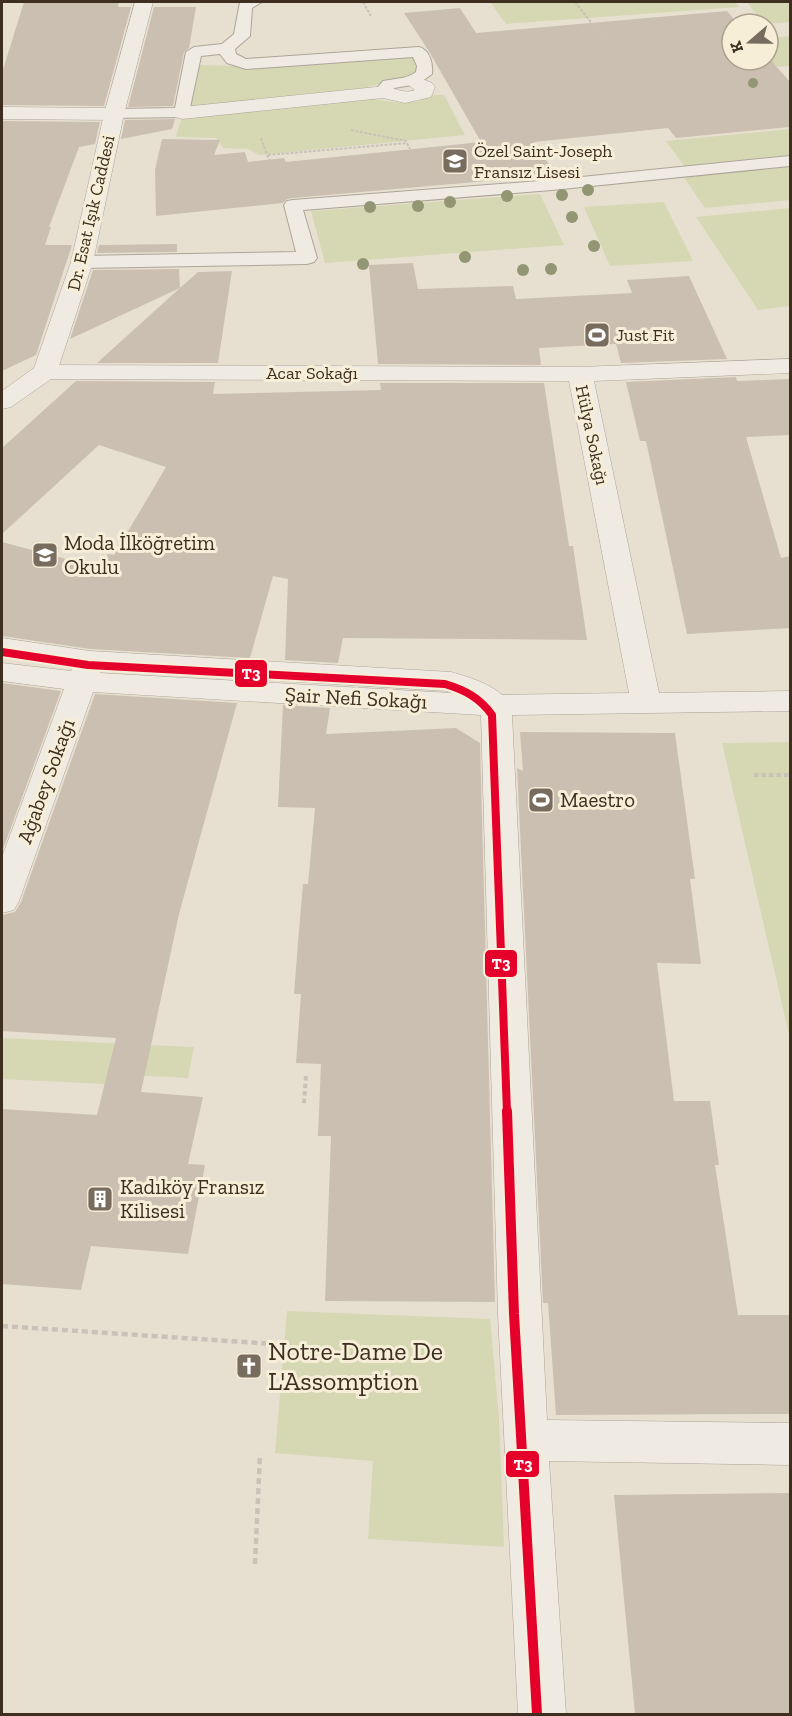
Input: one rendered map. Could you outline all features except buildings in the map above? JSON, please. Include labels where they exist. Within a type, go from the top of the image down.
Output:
[{"type":"street","name":"Dr. Esat Işık Caddesi","points":[[45,372],[82,262],[114,114],[144,2]]},
{"type":"street","points":[[182,113],[386,92],[407,98],[424,93],[425,87],[412,81]]},
{"type":"street","points":[[2,113],[114,114]]},
{"type":"street","name":"Hülya Sokağı","points":[[646,703],[580,374],[790,366]]},
{"type":"street","points":[[2,402],[45,372]]},
{"type":"street","name":"Acar Sokağı","points":[[45,372],[580,374]]},
{"type":"street","name":"Şair Nefi Sokağı","points":[[2,647],[86,671]]},
{"type":"street","name":"Şair Nefi Sokağı","points":[[2,672],[86,671],[496,705],[790,701]]},
{"type":"street","name":"Ağabey Sokağı","points":[[2,901],[86,671]]},
{"type":"street","points":[[496,705],[519,1302],[542,1714]]},
{"type":"street","points":[[528,1440],[790,1444]]},
{"type":"lane","points":[[114,114],[182,113],[194,52],[227,48],[242,36],[245,5],[254,2]]},
{"type":"lane","points":[[227,48],[230,58],[246,64],[419,52],[426,66],[424,74],[412,81]]},
{"type":"lane","points":[[82,262],[307,258],[293,205],[552,185],[790,161]]},
{"type":"path","points":[[363,2],[372,16]]},
{"type":"path","points":[[575,2],[608,44]]},
{"type":"path","points":[[268,156],[407,143]]},
{"type":"path","points":[[754,775],[790,775]]},
{"type":"path","points":[[304,1103],[306,1075]]},
{"type":"path","points":[[2,1326],[273,1344]]},
{"type":"path","points":[[255,1564],[260,1454]]},
{"type":"green space","points":[[490,2],[735,2],[740,7],[506,24]]},
{"type":"green space","points":[[747,2],[790,2],[790,22],[780,23],[780,12],[755,12]]},
{"type":"green space","points":[[790,36],[790,66],[780,67],[780,37]]},
{"type":"green space","points":[[412,54],[417,71],[411,75],[356,91],[191,110],[197,65],[236,66]]},
{"type":"green space","points":[[720,66],[720,72],[706,73]]},
{"type":"green space","points":[[427,95],[444,95],[465,135],[259,155],[248,149],[223,148],[216,138],[176,137],[182,116],[365,98],[403,103],[419,101]]},
{"type":"green space","points":[[790,129],[790,155],[684,166],[666,141]]},
{"type":"green space","points":[[790,166],[790,200],[705,208],[683,176]]},
{"type":"green space","points":[[540,194],[564,245],[325,263],[311,211]]},
{"type":"green space","points":[[664,202],[693,261],[610,266],[584,207]]},
{"type":"green space","points":[[790,208],[790,306],[758,310],[696,217]]},
{"type":"green space","points":[[790,742],[790,1039],[722,743]]},
{"type":"green space","points":[[2,1038],[194,1047],[188,1078],[127,1075],[125,1085],[2,1079]]},
{"type":"green space","points":[[287,1311],[490,1319],[499,1418],[504,1547],[368,1539],[373,1461],[275,1453]]},
{"type":"transit line","name":"T3","points":[[2,652],[88,665],[445,684],[472,695],[483,703],[492,715],[514,1314],[537,1714]]},
{"type":"place","name":"Özel Saint-Joseph Fransız Lisesi","points":[[455,161]]},
{"type":"place","name":"Just Fit","points":[[597,335]]},
{"type":"place","name":"Moda İlköğretim Okulu","points":[[45,555]]},
{"type":"place","name":"Maestro","points":[[541,800]]},
{"type":"place","name":"Kadıköy Fransız Kilisesi","points":[[100,1199]]},
{"type":"place","name":"Notre-Dame De L'Assomption","points":[[249,1366]]}]
